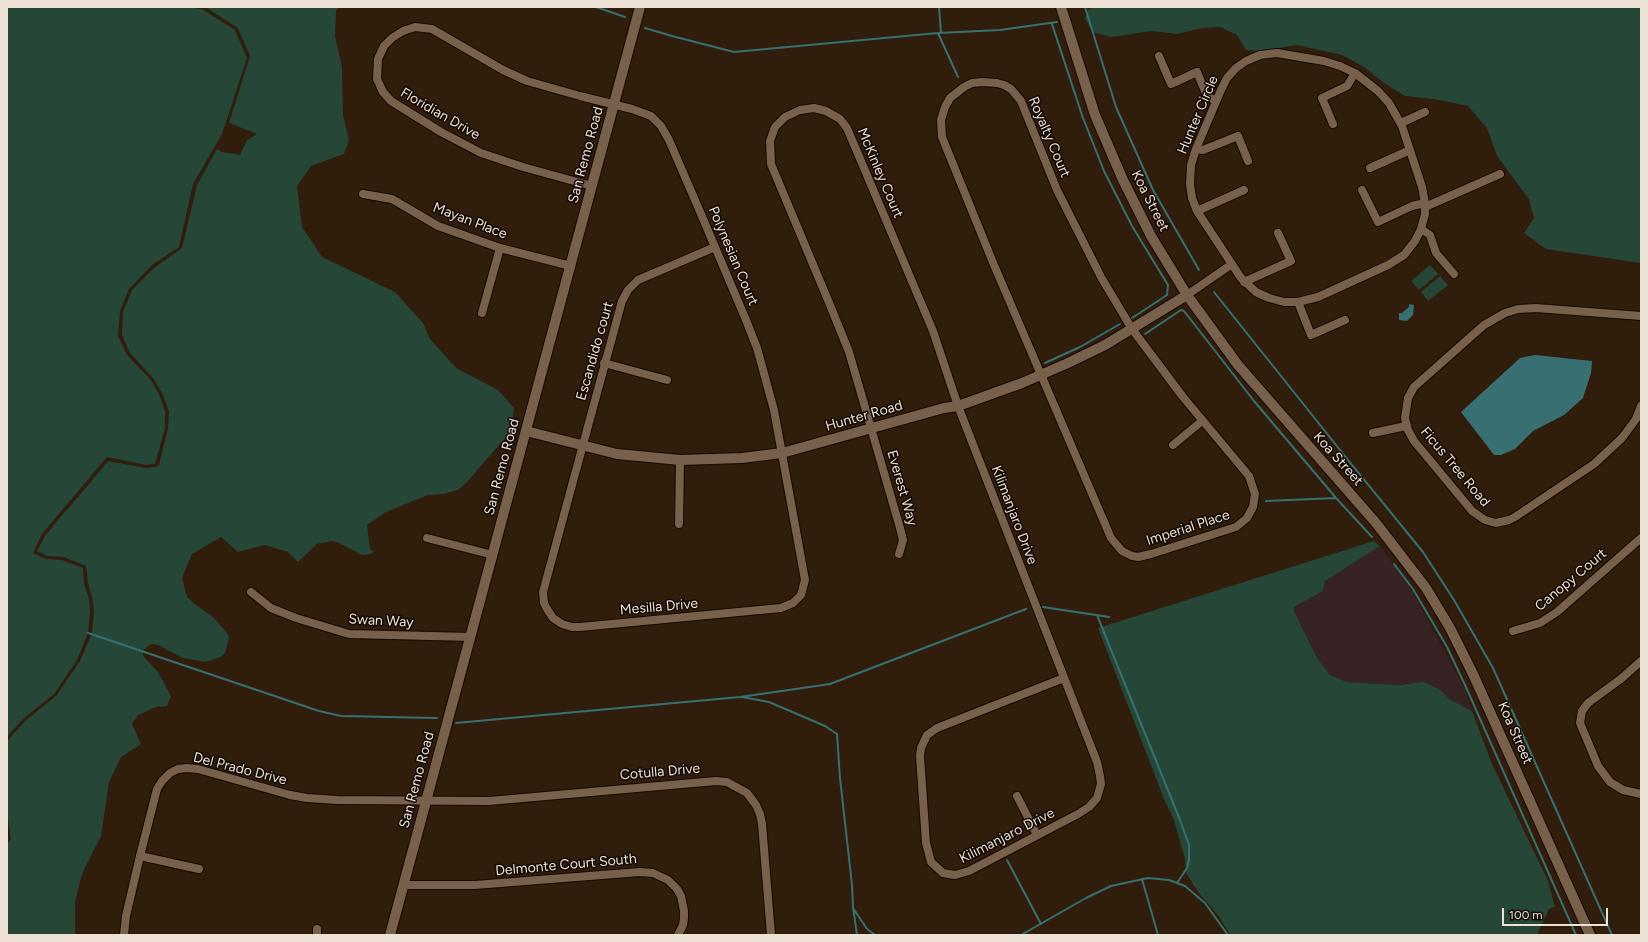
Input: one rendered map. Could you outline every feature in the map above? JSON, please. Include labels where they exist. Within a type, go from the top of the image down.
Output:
[{"type":"street","name":"San Remo Road","points":[[390,935],[640,7]]},
{"type":"street","name":"Koa Street","points":[[1060,7],[1085,89],[1108,146],[1138,212],[1187,295],[1238,365],[1376,523],[1426,588],[1450,628],[1473,674],[1590,935]]},
{"type":"street","name":"Floridian Drive","points":[[592,186],[523,167],[481,153],[441,132],[404,110],[386,97],[377,79],[378,60],[384,46],[397,34],[415,27],[427,28],[437,32],[503,70],[527,81],[614,104]]},
{"type":"street","name":"Hunter Circle","points":[[1281,53],[1324,61],[1355,73],[1372,85],[1394,110],[1401,123],[1422,187],[1425,205],[1421,230],[1408,251],[1393,262],[1318,297],[1298,302],[1284,302],[1269,298],[1256,292],[1244,282],[1197,211],[1192,198],[1190,178],[1191,165],[1196,149],[1223,84],[1236,68],[1252,58],[1266,54],[1281,53]]},
{"type":"street","points":[[1159,56],[1171,84],[1197,72],[1207,96],[1216,101]]},
{"type":"street","points":[[1333,124],[1322,98],[1347,86],[1355,73]]},
{"type":"street","name":"Royalty Court","points":[[1042,375],[994,265],[942,137],[941,126],[945,107],[953,95],[964,87],[972,83],[997,83],[1011,89],[1021,101],[1070,217],[1101,277],[1132,329]]},
{"type":"street","name":"Polynesian Court","points":[[614,104],[645,113],[657,121],[669,140],[757,348],[774,410],[782,453]]},
{"type":"street","name":"McKinley Court","points":[[872,428],[849,352],[771,164],[770,141],[775,128],[785,117],[800,110],[814,108],[826,111],[840,119],[847,128],[934,331],[958,406]]},
{"type":"street","points":[[1401,123],[1425,112]]},
{"type":"street","points":[[1196,149],[1203,150],[1238,136],[1248,161]]},
{"type":"street","points":[[1370,168],[1410,150]]},
{"type":"street","points":[[1362,190],[1378,222],[1412,206],[1425,205],[1500,174]]},
{"type":"street","points":[[1197,211],[1244,190]]},
{"type":"street","name":"Mayan Place","points":[[363,194],[392,199],[438,226],[500,248],[571,266]]},
{"type":"street","points":[[1421,230],[1430,235],[1436,253],[1454,274]]},
{"type":"street","points":[[1244,282],[1291,261],[1278,233]]},
{"type":"street","name":"Escandido court","points":[[582,446],[617,315],[624,295],[638,280],[715,247]]},
{"type":"street","points":[[482,313],[500,248]]},
{"type":"street","points":[[1187,295],[1232,264]]},
{"type":"street","name":"Hunter Road","points":[[526,431],[617,454],[680,460],[742,458],[782,453],[944,408],[958,406],[1042,375],[1089,353],[1132,329],[1187,295]]},
{"type":"street","points":[[1298,302],[1311,334],[1344,320]]},
{"type":"street","name":"Ficus Tree Road","points":[[1641,316],[1536,308],[1518,309],[1505,313],[1484,325],[1414,387],[1406,403],[1405,418],[1406,426],[1414,441],[1472,511],[1485,520],[1496,522],[1509,520],[1515,517],[1599,460],[1625,435],[1636,419],[1641,406]]},
{"type":"street","name":"Imperial Place","points":[[1042,375],[1111,538],[1118,548],[1132,556],[1138,557],[1233,528],[1244,522],[1250,513],[1255,494],[1252,481],[1183,397],[1132,329]]},
{"type":"street","points":[[604,363],[667,380]]},
{"type":"street","name":"Kilimanjaro Drive","points":[[958,406],[1097,762],[1101,784],[1098,798],[1089,808],[1078,814],[961,874],[948,874],[939,870],[929,857],[926,843],[920,756],[921,748],[927,735],[937,728],[1064,678]]},
{"type":"street","points":[[1173,445],[1202,421]]},
{"type":"street","points":[[1373,433],[1406,426]]},
{"type":"street","name":"Everest Way","points":[[872,428],[903,540],[899,554]]},
{"type":"street","name":"Mesilla Drive","points":[[582,446],[543,592],[544,603],[550,614],[562,624],[572,627],[781,608],[793,604],[801,595],[805,580],[782,453]]},
{"type":"street","points":[[679,524],[680,460]]},
{"type":"street","points":[[427,538],[492,555]]},
{"type":"street","name":"Canopy Court","points":[[1513,631],[1540,623],[1557,612],[1641,538]]},
{"type":"street","name":"Swan Way","points":[[251,592],[271,608],[296,618],[349,634],[471,637]]},
{"type":"street","points":[[1641,661],[1622,678],[1588,703],[1582,711],[1580,717],[1582,729],[1598,766],[1610,782],[1625,796],[1641,794]]},
{"type":"street","name":"Del Prado Drive","points":[[124,935],[126,916],[140,856],[159,785],[166,776],[183,768],[198,769],[290,795],[307,798],[338,800],[426,801]]},
{"type":"street","name":"Cotulla Drive","points":[[426,801],[489,801],[716,781],[732,784],[742,789],[752,798],[760,814],[763,832],[771,935]]},
{"type":"street","points":[[1017,796],[1037,835]]},
{"type":"street","points":[[140,856],[199,869]]},
{"type":"street","name":"Delmonte Court South","points":[[403,885],[475,886],[640,872],[653,873],[668,880],[677,889],[681,896],[684,918],[683,925],[678,935]]},
{"type":"shaded area","points":[[1380,546],[1410,587],[1465,690],[1472,711],[1451,700],[1440,690],[1407,683],[1398,685],[1347,682],[1330,675],[1317,658],[1294,611],[1294,607],[1323,591],[1325,581]]},
{"type":"green space","points":[[7,7],[185,7],[202,9],[235,30],[247,58],[222,134],[193,184],[179,247],[152,265],[129,289],[120,311],[118,336],[127,355],[151,380],[159,394],[165,411],[165,428],[155,464],[146,465],[107,457],[42,534],[33,553],[46,559],[62,560],[83,568],[84,584],[89,598],[90,612],[88,633],[77,660],[54,694],[23,719],[7,737]]},
{"type":"green space","points":[[205,7],[339,7],[336,11],[335,36],[342,67],[343,115],[349,140],[344,154],[311,166],[297,186],[302,227],[322,257],[395,292],[423,323],[430,339],[456,368],[498,390],[514,408],[511,431],[467,482],[458,490],[443,494],[428,495],[386,512],[367,525],[370,549],[374,552],[370,554],[362,555],[337,542],[331,541],[317,544],[298,562],[288,552],[265,545],[238,552],[221,537],[192,554],[182,578],[187,597],[213,617],[227,633],[229,638],[225,653],[221,657],[205,662],[183,658],[156,644],[151,644],[143,650],[143,656],[158,672],[171,696],[167,706],[156,707],[138,715],[132,724],[141,744],[121,757],[109,782],[101,836],[82,874],[75,903],[75,935],[7,935],[7,843],[11,840],[7,812],[7,741],[25,721],[56,696],[80,661],[92,633],[94,611],[86,566],[64,557],[47,556],[37,551],[45,536],[108,461],[146,468],[159,465],[168,428],[169,411],[162,393],[154,379],[130,353],[122,335],[123,312],[132,290],[154,268],[182,248],[197,185],[217,149],[222,152],[240,155],[247,140],[257,134],[229,123],[250,56],[238,28]]},
{"type":"green space","points":[[1094,7],[1641,7],[1641,263],[1546,249],[1524,233],[1534,218],[1529,199],[1497,156],[1487,128],[1468,106],[1434,99],[1405,96],[1384,83],[1364,67],[1342,55],[1296,45],[1264,51],[1246,50],[1237,35],[1220,27],[1203,28],[1177,34],[1152,31],[1111,37],[1095,33],[1090,28],[1085,18],[1088,10]]},
{"type":"green space","points":[[1430,265],[1438,274],[1419,290],[1411,281]]},
{"type":"green space","points":[[1440,276],[1448,285],[1428,301],[1421,292]]},
{"type":"green space","points":[[1374,541],[1380,546],[1325,581],[1323,591],[1294,607],[1294,611],[1317,658],[1330,675],[1347,682],[1398,685],[1424,682],[1440,690],[1451,700],[1472,711],[1492,764],[1548,881],[1555,907],[1549,909],[1537,935],[1230,935],[1218,915],[1198,892],[1186,873],[1185,859],[1174,820],[1164,799],[1098,628]]},
{"type":"water","points":[[1409,304],[1414,305],[1413,315],[1407,321],[1399,320],[1399,313],[1402,313],[1409,307]]},
{"type":"water","points":[[1535,355],[1592,361],[1591,373],[1583,398],[1564,415],[1533,431],[1515,449],[1501,455],[1494,455],[1461,412],[1520,358]]},
{"type":"waterway","points":[[596,7],[625,17]]},
{"type":"waterway","points":[[939,7],[941,33]]},
{"type":"waterway","points":[[1085,7],[1116,107],[1153,190],[1199,270]]},
{"type":"waterway","points":[[645,28],[734,52],[938,33],[1000,30],[1057,22]]},
{"type":"waterway","points":[[1052,24],[1083,118],[1104,171],[1132,226],[1168,285],[1167,295],[1132,318]]},
{"type":"waterway","points":[[938,33],[958,77]]},
{"type":"waterway","points":[[1214,292],[1423,552],[1454,600],[1493,668],[1612,935]]},
{"type":"waterway","points":[[1145,334],[1181,310],[1184,311],[1254,401],[1336,498],[1372,537]]},
{"type":"waterway","points":[[1045,363],[1080,347],[1120,324]]},
{"type":"waterway","points":[[1266,501],[1336,498]]},
{"type":"waterway","points":[[1394,564],[1413,589],[1447,647],[1576,935]]},
{"type":"waterway","points":[[1043,607],[1109,617]]},
{"type":"waterway","points":[[456,723],[740,697],[830,684],[1026,609]]},
{"type":"waterway","points":[[1097,615],[1189,845],[1189,860],[1187,868],[1177,883]]},
{"type":"waterway","points":[[88,633],[319,711],[341,716],[437,718]]},
{"type":"waterway","points":[[742,697],[769,702],[825,726],[837,734],[840,778],[857,935]]},
{"type":"waterway","points":[[1007,860],[1041,924]]},
{"type":"waterway","points":[[1021,935],[1086,898],[1111,886],[1148,878],[1169,880],[1185,886],[1205,903],[1228,935]]},
{"type":"waterway","points":[[1142,879],[1158,935]]},
{"type":"waterway","points":[[853,908],[867,929],[875,935]]}]
